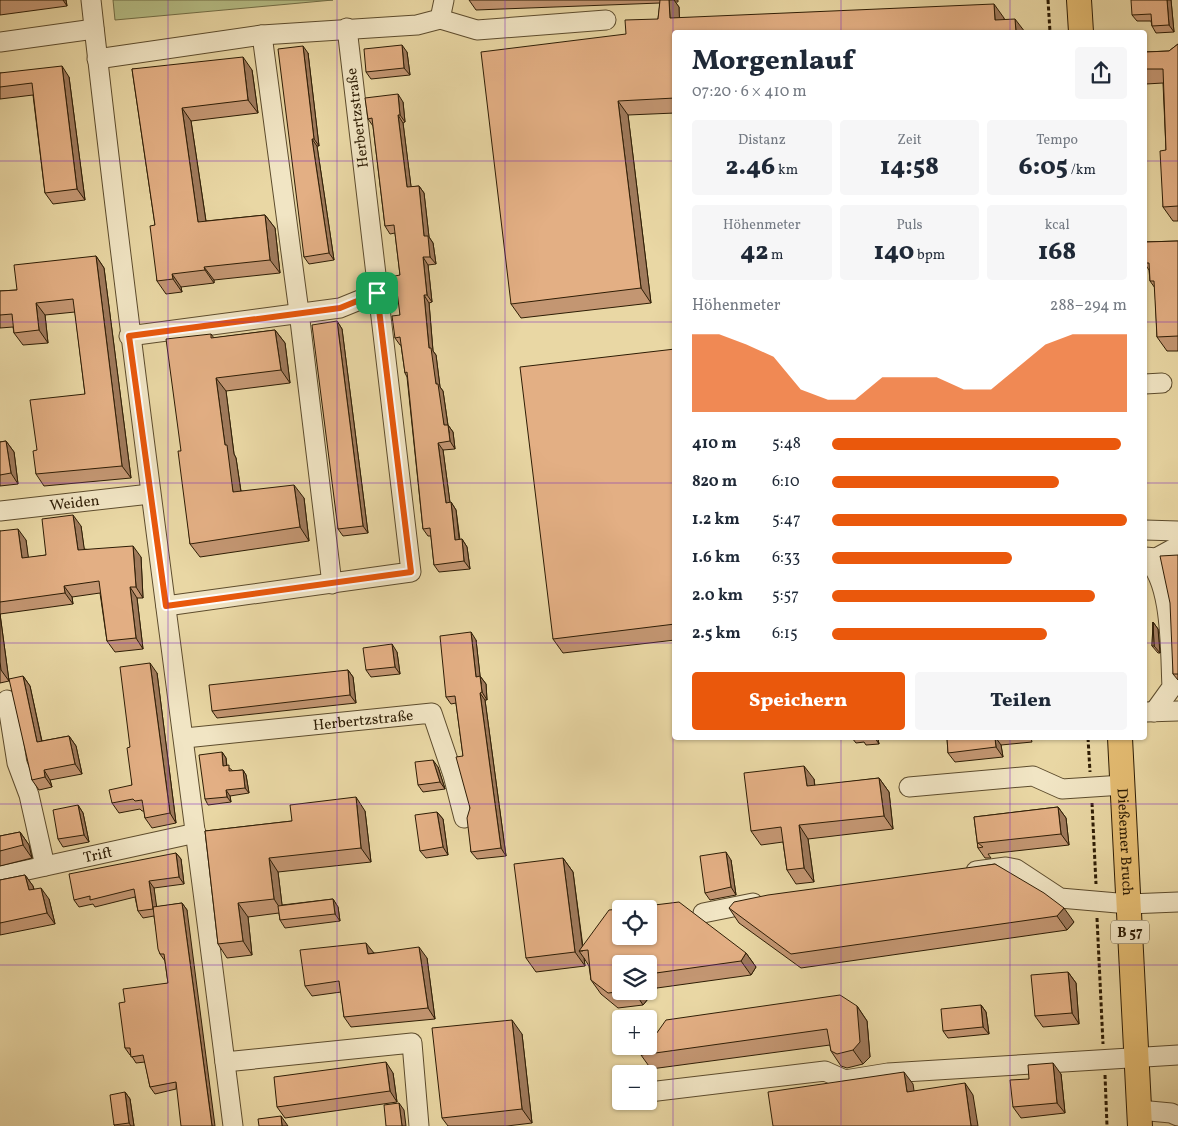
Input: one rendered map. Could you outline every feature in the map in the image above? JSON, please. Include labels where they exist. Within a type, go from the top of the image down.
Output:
[{"type":"main road","points":[[1079,0],[1081,30]]},
{"type":"main road","name":"Dießemer Bruch","points":[[1120,740],[1140,1118]]},
{"type":"street","points":[[91,0],[129,336],[185,738],[233,1126]]},
{"type":"street","points":[[440,19],[444,0]]},
{"type":"street","points":[[97,59],[262,35],[347,28],[417,25],[440,19],[478,30],[606,20]]},
{"type":"street","name":"Herbertzstraße","points":[[166,606],[411,572],[347,28]]},
{"type":"street","points":[[0,42],[94,29]]},
{"type":"street","points":[[262,35],[299,312],[332,584]]},
{"type":"street","points":[[129,336],[340,308],[377,293]]},
{"type":"street","name":"Weiden","points":[[0,512],[150,494]]},
{"type":"street","points":[[1147,531],[1177,544]]},
{"type":"street","points":[[1147,557],[1156,558],[1177,544]]},
{"type":"street","points":[[1147,559],[1156,568],[1171,602],[1175,669],[1172,687],[1167,695],[1149,712]]},
{"type":"street","points":[[1167,695],[1162,623],[1171,602]]},
{"type":"street","points":[[7,700],[17,763],[29,795],[45,866]]},
{"type":"street","points":[[1149,712],[1178,711]]},
{"type":"street","name":"Herbertzstraße","points":[[185,738],[432,713],[453,775],[464,818]]},
{"type":"street","points":[[909,787],[1033,776],[1062,789],[1122,785]]},
{"type":"street","name":"Trift","points":[[0,876],[196,833]]},
{"type":"street","points":[[959,873],[1006,867],[1016,869],[1060,898],[1128,904],[1178,902]]},
{"type":"street","points":[[703,913],[766,900]]},
{"type":"street","points":[[225,1062],[412,1044],[419,1126]]},
{"type":"street","points":[[657,1091],[825,1071],[845,1080],[888,1073],[1137,1056],[1178,1055]]},
{"type":"street","points":[[1140,1118],[1171,1113],[1178,1116]]},
{"type":"path","points":[[1048,0],[1050,30]]},
{"type":"path","points":[[1088,740],[1107,1126]]},
{"type":"green space","points":[[113,0],[333,0],[115,20]]},
{"type":"building","points":[[660,0],[669,0],[670,18],[994,4],[995,20],[1015,19],[1016,30],[672,30],[672,98],[618,101],[641,288],[511,304],[481,52],[626,34],[625,20],[658,19]]},
{"type":"building","points":[[1131,0],[1167,0],[1169,25],[1152,26],[1151,14],[1132,15]]},
{"type":"building","points":[[1178,44],[1178,206],[1163,207],[1160,151],[1166,150],[1163,69],[1147,69],[1147,52],[1169,51]]},
{"type":"building","points":[[402,45],[404,68],[366,72],[364,49]]},
{"type":"building","points":[[303,46],[314,139],[312,139],[329,253],[304,257],[278,49]]},
{"type":"building","points":[[243,57],[248,100],[182,108],[198,222],[265,215],[270,260],[204,267],[205,270],[172,274],[173,279],[157,281],[150,226],[155,225],[132,69]]},
{"type":"building","points":[[62,66],[77,189],[45,193],[32,83],[0,87],[0,73]]},
{"type":"building","points":[[398,94],[400,115],[398,115],[407,187],[419,186],[424,236],[428,236],[430,257],[423,257],[427,295],[424,295],[429,348],[431,348],[444,425],[448,425],[450,441],[438,443],[446,503],[451,502],[455,540],[462,539],[464,561],[434,565],[430,528],[423,529],[407,372],[405,373],[400,337],[395,338],[392,316],[400,315],[395,276],[400,275],[394,225],[385,226],[372,118],[368,119],[365,98]]},
{"type":"building","points":[[1178,241],[1178,336],[1157,337],[1154,281],[1150,281],[1149,263],[1147,263],[1147,242]]},
{"type":"building","points":[[96,256],[122,466],[36,474],[33,451],[37,450],[30,400],[85,394],[73,299],[36,303],[39,330],[14,333],[12,314],[0,315],[0,291],[17,290],[14,265]]},
{"type":"building","points":[[337,321],[363,526],[338,529],[312,325]]},
{"type":"building","points":[[275,330],[281,370],[216,378],[233,492],[294,485],[300,527],[190,544],[178,451],[181,451],[166,339],[211,334],[211,338]]},
{"type":"building","points":[[672,349],[672,624],[553,639],[520,367]]},
{"type":"building","points":[[6,441],[11,473],[0,475],[0,442]]},
{"type":"building","points":[[73,515],[78,550],[133,546],[136,587],[130,587],[136,638],[107,641],[99,581],[64,586],[65,593],[0,602],[0,531],[18,529],[22,558],[46,555],[42,519]]},
{"type":"building","points":[[1178,555],[1178,674],[1173,674],[1170,603],[1160,556]]},
{"type":"building","points":[[1153,622],[1154,646],[1152,646]]},
{"type":"building","points":[[471,632],[476,677],[480,676],[482,692],[480,693],[501,848],[471,852],[467,818],[470,808],[456,757],[463,756],[455,696],[446,697],[440,636]]},
{"type":"building","points":[[392,644],[395,667],[366,670],[363,648]]},
{"type":"building","points":[[150,663],[170,813],[145,818],[142,800],[135,801],[133,799],[112,803],[109,790],[132,785],[127,748],[130,747],[120,667]]},
{"type":"building","points":[[348,670],[350,695],[212,711],[209,685]]},
{"type":"building","points":[[23,676],[37,742],[69,736],[75,764],[44,770],[45,777],[32,780],[9,679]]},
{"type":"building","points":[[947,740],[995,740],[996,747],[948,753]]},
{"type":"building","points":[[222,752],[223,766],[229,765],[229,771],[243,770],[245,788],[226,790],[227,797],[205,799],[199,755]]},
{"type":"building","points":[[433,760],[440,782],[418,785],[415,762]]},
{"type":"building","points":[[804,766],[807,786],[879,778],[884,816],[799,825],[804,868],[787,870],[781,827],[751,831],[744,773]]},
{"type":"building","points":[[356,797],[361,848],[269,858],[274,899],[238,903],[243,941],[218,944],[205,831],[292,821],[290,805]]},
{"type":"building","points":[[78,805],[84,835],[58,839],[53,810]]},
{"type":"building","points":[[1058,807],[1061,834],[978,843],[983,847],[978,848],[974,817]]},
{"type":"building","points":[[437,812],[443,847],[420,851],[415,815]]},
{"type":"building","points":[[20,832],[23,845],[0,851],[0,836]]},
{"type":"building","points":[[726,852],[731,887],[705,893],[700,856]]},
{"type":"building","points":[[176,853],[179,877],[149,881],[153,909],[138,911],[134,889],[90,900],[90,896],[74,900],[69,874]]},
{"type":"building","points":[[563,858],[575,952],[526,958],[514,864]]},
{"type":"building","points":[[995,864],[1044,893],[1064,908],[1057,916],[791,954],[729,908],[734,902],[768,895]]},
{"type":"building","points":[[25,875],[29,890],[41,888],[47,913],[0,923],[0,880]]},
{"type":"building","points":[[333,899],[335,914],[280,920],[278,906]]},
{"type":"building","points":[[679,902],[746,953],[741,961],[657,973],[657,955],[612,955],[612,993],[608,993],[591,980],[588,950],[579,951],[609,910],[612,910],[612,945],[657,945],[657,905]]},
{"type":"building","points":[[182,903],[212,1126],[181,1126],[176,1082],[150,1087],[143,1055],[131,1057],[130,1048],[125,1048],[119,1003],[125,1002],[123,989],[168,983],[164,954],[160,954],[158,949],[153,907]]},
{"type":"building","points":[[366,943],[368,954],[419,947],[428,1008],[344,1017],[339,981],[305,986],[300,950]]},
{"type":"building","points":[[1068,972],[1072,1013],[1035,1016],[1031,975]]},
{"type":"building","points":[[840,995],[857,1006],[860,1042],[853,1050],[837,1054],[831,1051],[827,1029],[657,1053],[657,1033],[666,1020]]},
{"type":"building","points":[[981,1005],[983,1027],[943,1031],[941,1009]]},
{"type":"building","points":[[512,1020],[522,1109],[442,1118],[432,1028]]},
{"type":"building","points":[[386,1062],[390,1091],[277,1107],[274,1077]]},
{"type":"building","points":[[1053,1063],[1057,1103],[1013,1107],[1010,1080],[1029,1079],[1028,1065]]},
{"type":"building","points":[[904,1072],[907,1092],[965,1083],[971,1126],[773,1126],[768,1092]]},
{"type":"building","points":[[125,1092],[129,1123],[114,1125],[110,1095]]},
{"type":"building","points":[[399,1103],[402,1126],[386,1126],[384,1105]]},
{"type":"building","points":[[281,1116],[282,1126],[259,1126],[258,1119]]},
{"type":"route","points":[[377,293],[411,572],[166,606],[129,336],[340,308],[377,293]]}]
